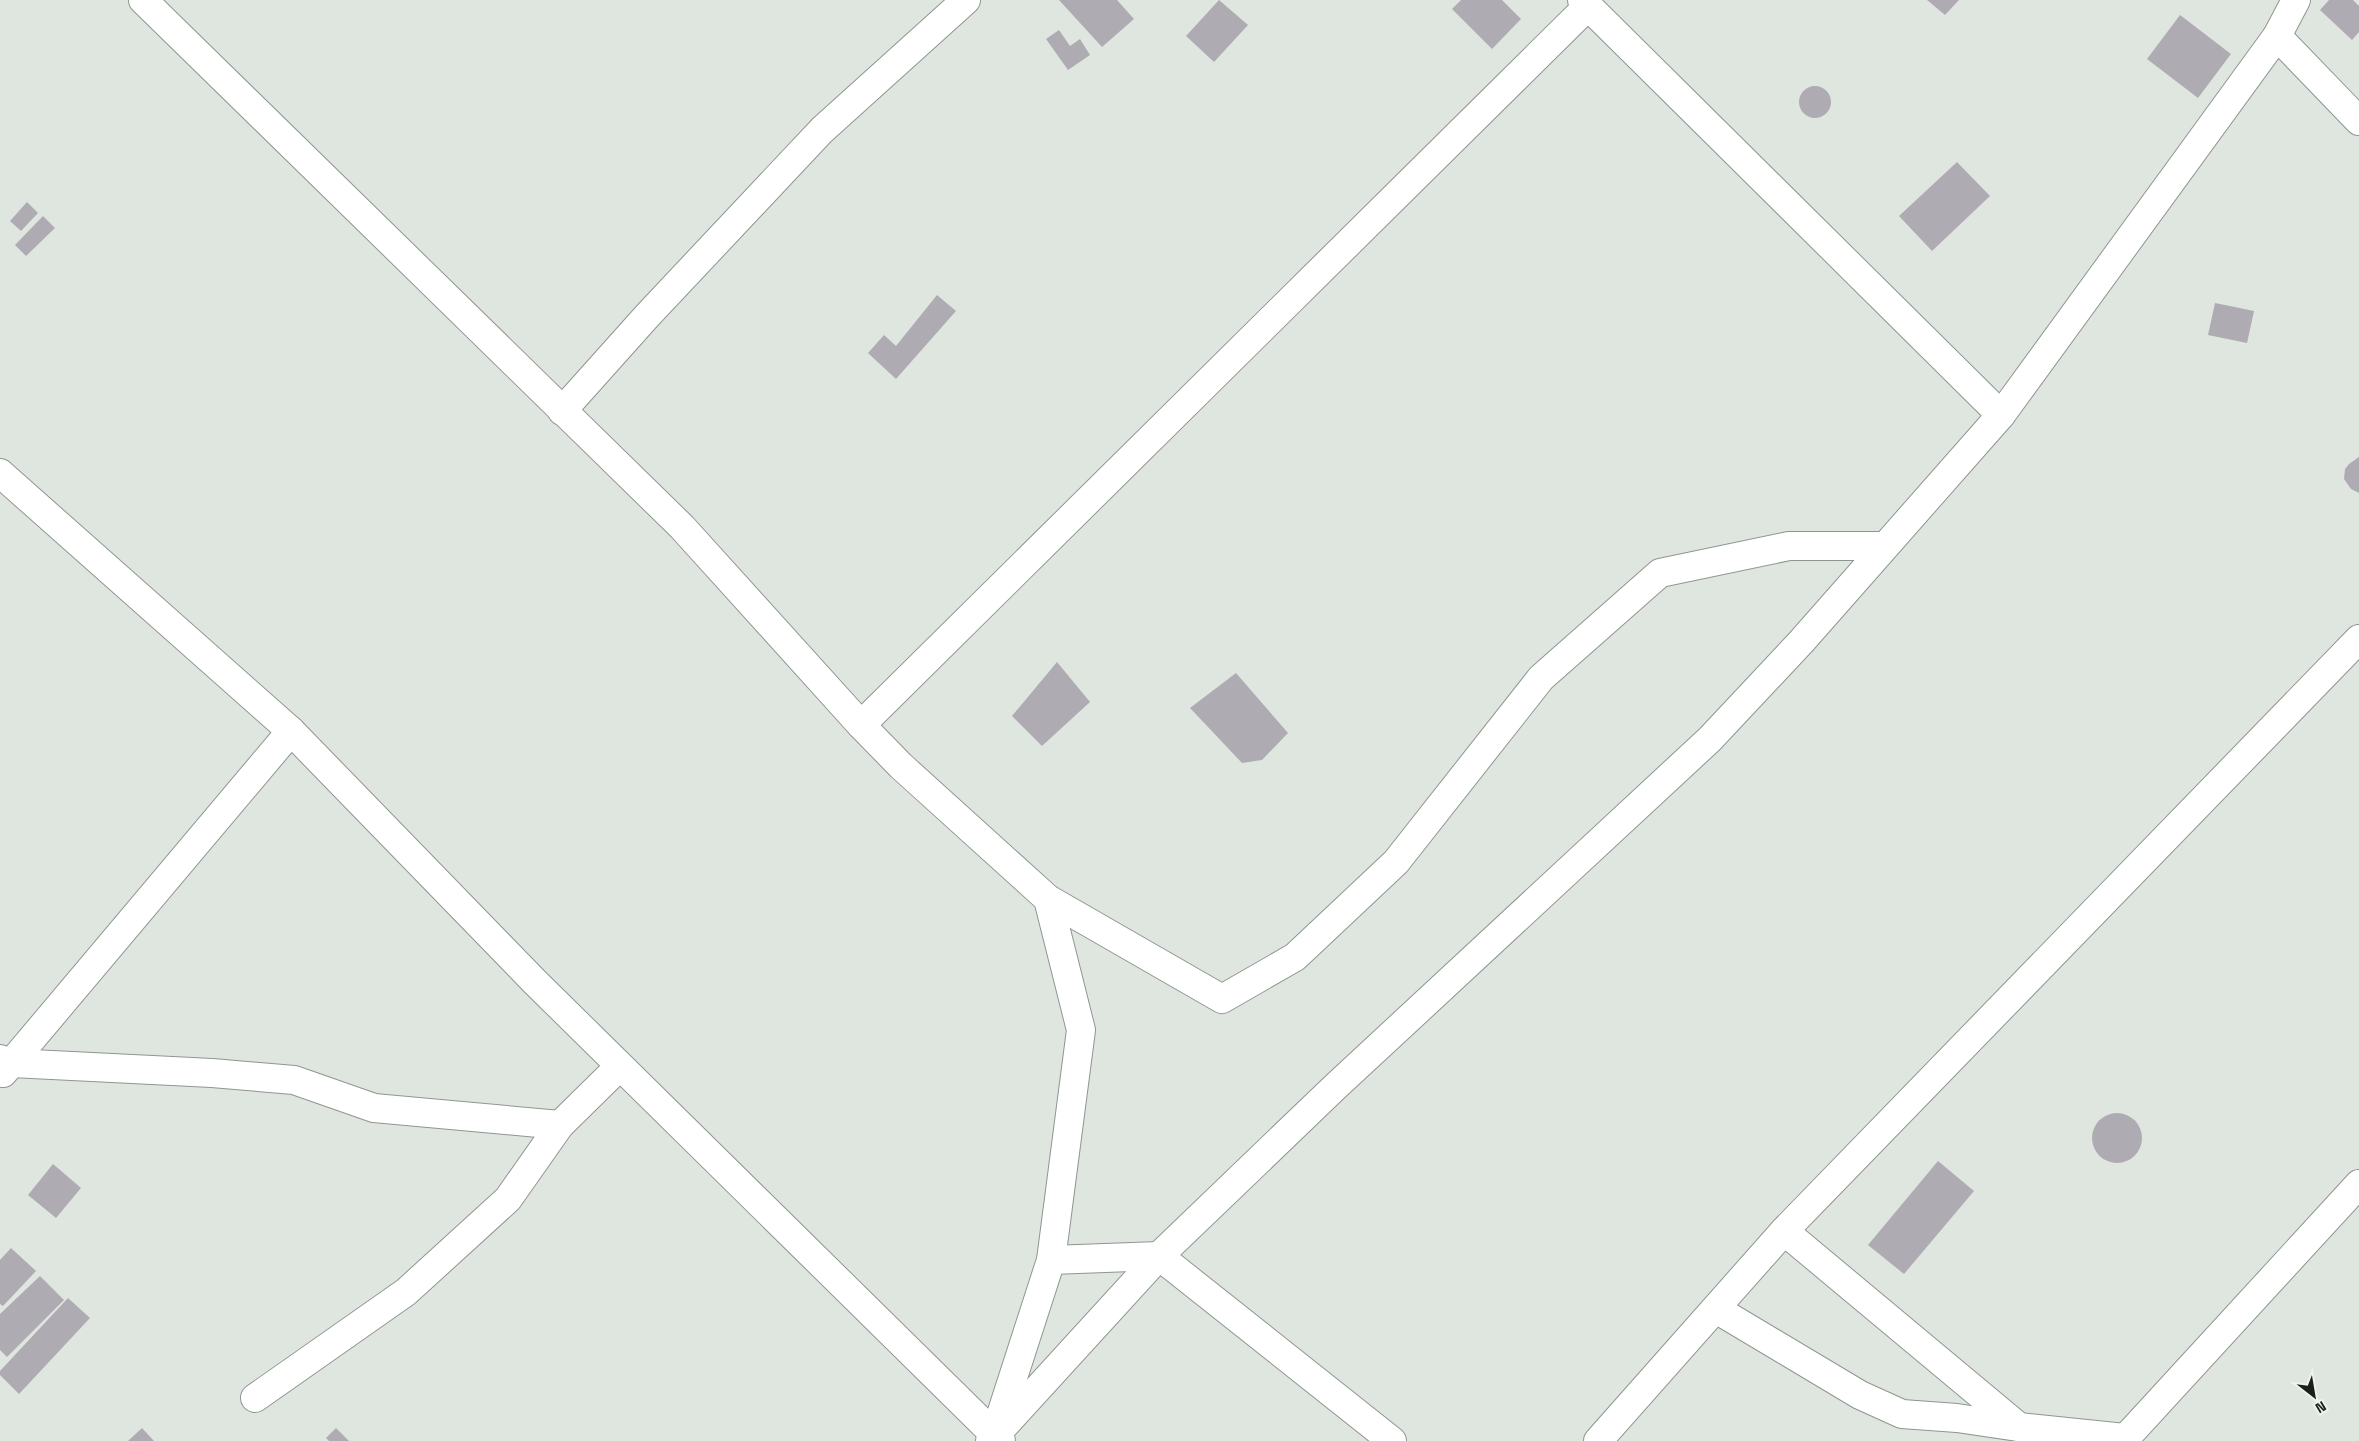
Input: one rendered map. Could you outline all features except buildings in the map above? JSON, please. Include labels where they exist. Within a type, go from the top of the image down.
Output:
[{"type":"street","points":[[143,0],[562,412],[682,527],[861,725],[901,766],[1048,899],[1222,999],[1295,958],[1396,862],[1541,678],[1660,574],[1789,546],[1885,546]]},
{"type":"street","points":[[562,412],[647,316],[822,130],[966,0]]},
{"type":"street","points":[[995,1439],[1159,1256],[1342,1080],[1710,739],[1801,642],[2000,415],[2277,36],[2296,0]]},
{"type":"street","points":[[861,725],[1585,3],[2000,415]]},
{"type":"street","points":[[2277,36],[2359,121]]},
{"type":"street","points":[[0,473],[291,731],[528,975],[995,1439]]},
{"type":"street","points":[[1598,1441],[1784,1231],[2359,639]]},
{"type":"street","points":[[4,1066],[291,731]]},
{"type":"street","points":[[995,1439],[1051,1260],[1081,1030],[1048,899]]},
{"type":"street","points":[[4,1066],[212,1073],[294,1080],[374,1108],[560,1125]]},
{"type":"street","points":[[255,1398],[406,1292],[508,1199],[560,1125],[620,1066]]},
{"type":"street","points":[[1716,1309],[1860,1395],[1902,1414],[1957,1418],[2124,1439],[2359,1184]]},
{"type":"street","points":[[1784,1231],[2019,1427]]},
{"type":"street","points":[[1051,1260],[1159,1256],[1392,1441]]}]
